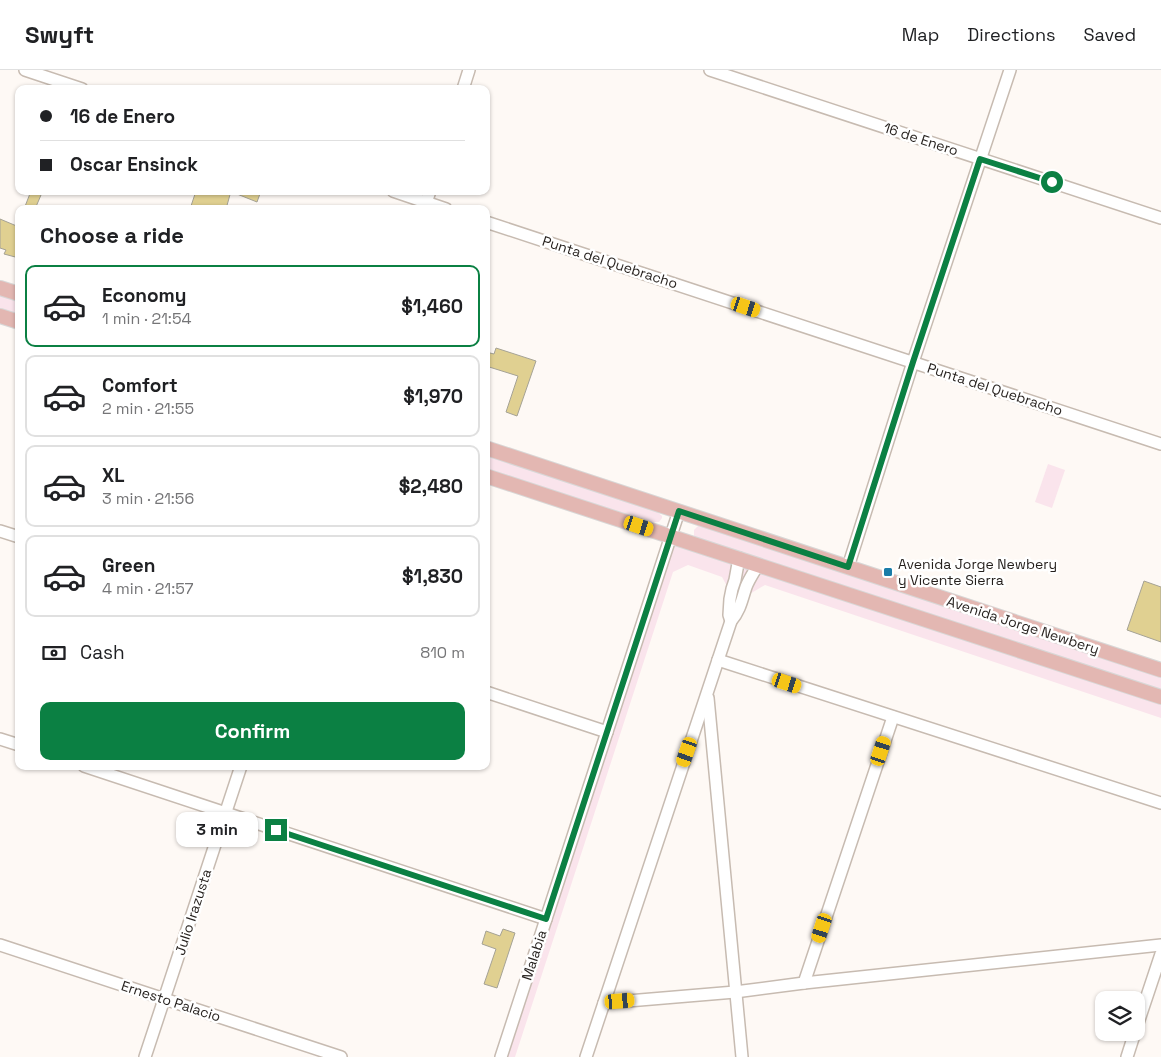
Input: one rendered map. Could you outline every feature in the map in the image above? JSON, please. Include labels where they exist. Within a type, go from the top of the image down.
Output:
[{"type":"main road","points":[[0,288],[15,293]]},
{"type":"main road","points":[[0,316],[15,321]]},
{"type":"main road","name":"Avenida Jorge Newbery","points":[[490,449],[1161,670]]},
{"type":"main road","name":"Avenida Jorge Newbery","points":[[490,477],[1161,697]]},
{"type":"street","points":[[25,70],[70,85]]},
{"type":"street","points":[[464,85],[469,70]]},
{"type":"street","name":"16 de Enero","points":[[710,70],[1161,218]]},
{"type":"street","points":[[848,567],[913,362],[1010,70]]},
{"type":"street","points":[[407,195],[427,201]]},
{"type":"street","name":"Punta del Quebracho","points":[[490,223],[1161,444]]},
{"type":"street","name":"Malabia","points":[[501,1057],[679,511]]},
{"type":"street","points":[[0,531],[15,536]]},
{"type":"street","points":[[731,621],[729,615],[730,599],[739,558]]},
{"type":"street","points":[[586,1057],[731,621],[735,616],[747,584],[758,565]]},
{"type":"street","points":[[718,660],[1161,802]]},
{"type":"street","points":[[708,692],[742,1057]]},
{"type":"street","points":[[490,693],[607,732]]},
{"type":"street","points":[[804,983],[893,717]]},
{"type":"street","points":[[0,738],[15,744]]},
{"type":"street","points":[[96,770],[546,919]]},
{"type":"street","name":"Julio Irazusta","points":[[145,1057],[240,770]]},
{"type":"street","name":"Ernesto Palacio","points":[[0,945],[341,1057]]},
{"type":"street","points":[[604,1002],[735,992],[1161,945]]},
{"type":"street","points":[[1145,1002],[1161,954]]},
{"type":"street","points":[[1127,1057],[1132,1041]]},
{"type":"shaded area","points":[[0,295],[15,300],[15,314],[0,309]]},
{"type":"shaded area","points":[[490,456],[656,511],[662,516],[659,522],[651,522],[490,470]]},
{"type":"shaded area","points":[[1048,464],[1065,470],[1052,508],[1035,502]]},
{"type":"shaded area","points":[[698,526],[1161,677],[1161,690],[698,539],[694,536],[694,530]]},
{"type":"shaded area","points":[[671,536],[1161,697],[1161,718],[765,585],[748,595],[734,588],[728,588],[722,577],[688,565],[673,572],[515,1057],[501,1057]]},
{"type":"building","points":[[29,195],[41,195],[37,205],[26,205]]},
{"type":"building","points":[[195,195],[230,195],[227,205],[191,205]]},
{"type":"building","points":[[240,195],[260,195],[257,202]]},
{"type":"building","points":[[0,219],[15,225],[15,257],[4,254],[6,250],[0,248]]},
{"type":"building","points":[[496,348],[536,361],[517,416],[506,412],[518,376],[490,367],[490,353],[494,354]]},
{"type":"building","points":[[1144,581],[1161,587],[1161,642],[1127,630]]},
{"type":"building","points":[[503,929],[515,933],[497,988],[484,984],[496,949],[482,944],[486,931],[500,936]]},
{"type":"place","name":"Avenida Jorge Newbery y Vicente Sierra","points":[[888,572]]},
{"type":"route","points":[[276,830],[546,919],[679,511],[848,567],[980,159],[1052,182]]}]
